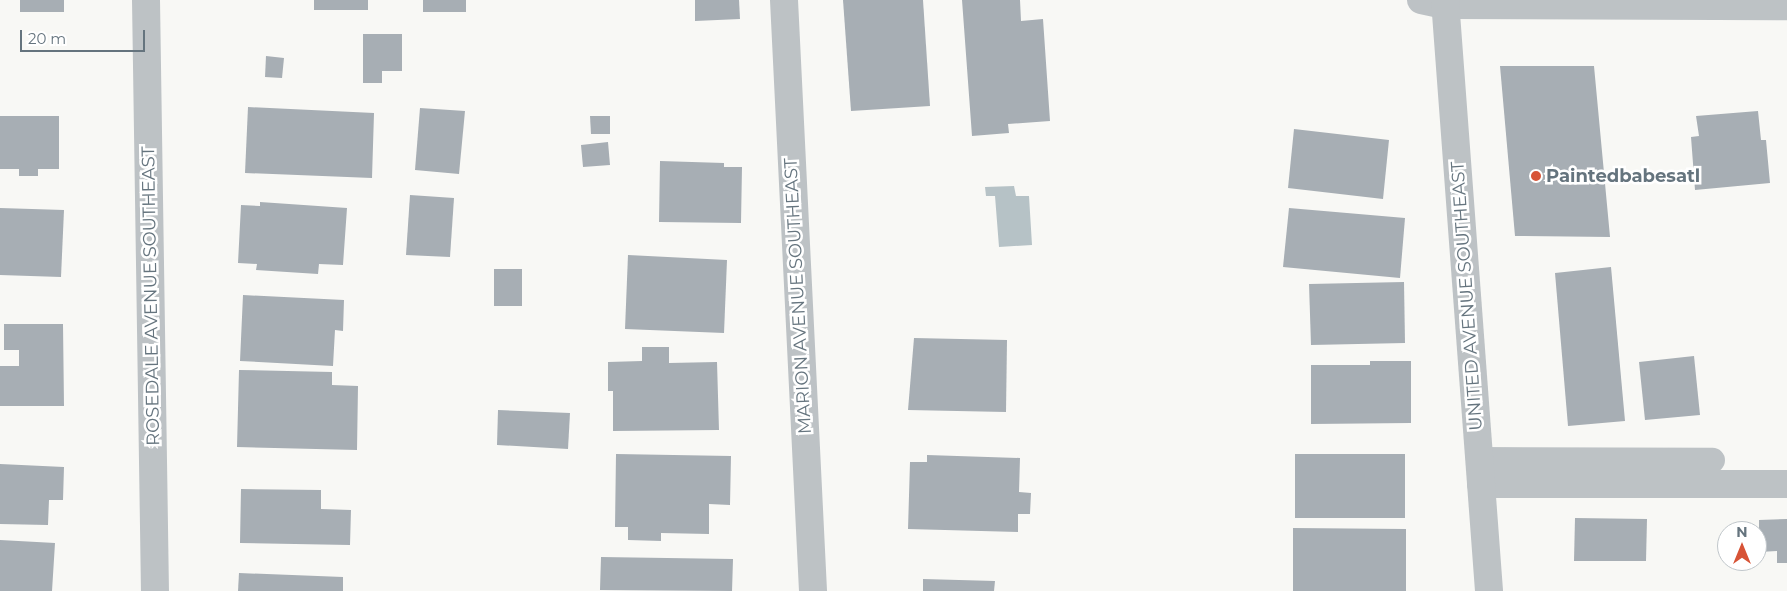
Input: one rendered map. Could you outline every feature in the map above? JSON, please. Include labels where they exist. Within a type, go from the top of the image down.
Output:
[{"type":"street","name":"ROSEDALE AVENUE SOUTHEAST","points":[[146,0],[155,591]]},
{"type":"street","name":"MARION AVENUE SOUTHEAST","points":[[784,0],[813,591]]},
{"type":"street","points":[[1437,2],[1787,6]]},
{"type":"street","name":"UNITED AVENUE SOUTHEAST","points":[[1437,2],[1480,471],[1489,591]]},
{"type":"street","points":[[1480,471],[1787,484]]},
{"type":"lane","points":[[1480,471],[1712,460]]},
{"type":"shaded area","points":[[1014,186],[1016,196],[1029,196],[1032,245],[999,247],[995,196],[986,196],[985,187]]},
{"type":"building","points":[[20,0],[64,0],[64,12],[20,12]]},
{"type":"building","points":[[314,0],[368,0],[368,10],[314,10]]},
{"type":"building","points":[[423,0],[466,0],[466,12],[423,12]]},
{"type":"building","points":[[695,0],[739,0],[740,19],[695,21]]},
{"type":"building","points":[[843,0],[923,0],[930,106],[851,111]]},
{"type":"building","points":[[962,0],[1020,0],[1021,21],[1043,19],[1050,121],[1008,124],[1009,133],[972,136]]},
{"type":"building","points":[[363,34],[402,34],[402,71],[382,71],[382,83],[363,83]]},
{"type":"building","points":[[266,56],[284,58],[282,78],[265,77]]},
{"type":"building","points":[[1500,66],[1594,66],[1610,237],[1515,236]]},
{"type":"building","points":[[248,107],[374,113],[372,178],[245,173]]},
{"type":"building","points":[[420,108],[465,111],[459,174],[415,170]]},
{"type":"building","points":[[1758,111],[1761,140],[1766,140],[1770,183],[1695,190],[1691,137],[1699,136],[1696,116]]},
{"type":"building","points":[[0,116],[59,116],[59,169],[38,169],[38,176],[19,176],[19,169],[0,169]]},
{"type":"building","points":[[590,116],[610,116],[610,134],[591,134]]},
{"type":"building","points":[[1294,129],[1389,140],[1383,199],[1288,188]]},
{"type":"building","points":[[608,142],[610,165],[583,167],[581,145]]},
{"type":"building","points":[[660,161],[724,163],[724,167],[742,167],[741,223],[659,222]]},
{"type":"building","points":[[410,195],[454,198],[450,257],[406,255]]},
{"type":"building","points":[[260,202],[347,208],[343,265],[319,264],[318,274],[256,270],[257,264],[238,263],[241,205],[260,206]]},
{"type":"building","points":[[0,208],[64,210],[61,277],[0,275]]},
{"type":"building","points":[[1289,208],[1405,218],[1400,278],[1283,267]]},
{"type":"building","points":[[628,255],[727,260],[724,333],[625,329]]},
{"type":"building","points":[[1611,267],[1625,421],[1568,426],[1555,273]]},
{"type":"building","points":[[494,269],[522,269],[522,306],[494,306]]},
{"type":"building","points":[[1404,282],[1405,343],[1311,345],[1309,284]]},
{"type":"building","points":[[243,295],[344,300],[343,331],[335,330],[333,366],[240,361]]},
{"type":"building","points":[[4,324],[63,324],[64,406],[0,406],[0,366],[19,366],[19,350],[4,350]]},
{"type":"building","points":[[914,338],[1007,340],[1006,412],[908,410]]},
{"type":"building","points":[[642,347],[669,347],[669,363],[717,362],[719,430],[613,431],[613,391],[608,391],[608,362],[642,361]]},
{"type":"building","points":[[1694,356],[1700,415],[1645,420],[1639,362]]},
{"type":"building","points":[[1370,361],[1411,361],[1411,423],[1311,424],[1311,365],[1370,365]]},
{"type":"building","points":[[239,370],[332,372],[332,385],[358,386],[357,450],[237,447]]},
{"type":"building","points":[[498,410],[570,413],[568,449],[497,445]]},
{"type":"building","points":[[616,454],[731,456],[730,505],[709,504],[709,534],[661,533],[661,541],[628,540],[628,527],[615,527]]},
{"type":"building","points":[[1295,454],[1405,454],[1405,518],[1295,518]]},
{"type":"building","points":[[927,455],[1020,458],[1019,492],[1031,493],[1030,514],[1018,514],[1018,532],[908,529],[910,462],[927,462]]},
{"type":"building","points":[[0,464],[64,467],[63,500],[49,500],[48,525],[0,524]]},
{"type":"building","points":[[241,489],[321,490],[321,509],[351,510],[350,545],[240,543]]},
{"type":"building","points":[[1575,518],[1647,519],[1646,561],[1574,561]]},
{"type":"building","points":[[1787,519],[1787,563],[1777,563],[1777,551],[1767,552],[1767,521],[1759,520]]},
{"type":"building","points":[[1293,528],[1406,529],[1406,591],[1293,591]]},
{"type":"building","points":[[0,540],[55,543],[52,591],[0,591]]},
{"type":"building","points":[[601,557],[733,559],[732,591],[600,590]]},
{"type":"building","points":[[239,573],[343,577],[343,591],[238,591]]},
{"type":"building","points":[[923,579],[995,581],[994,591],[923,591]]},
{"type":"place","name":"Paintedbabesatl","points":[[1536,176]]}]
